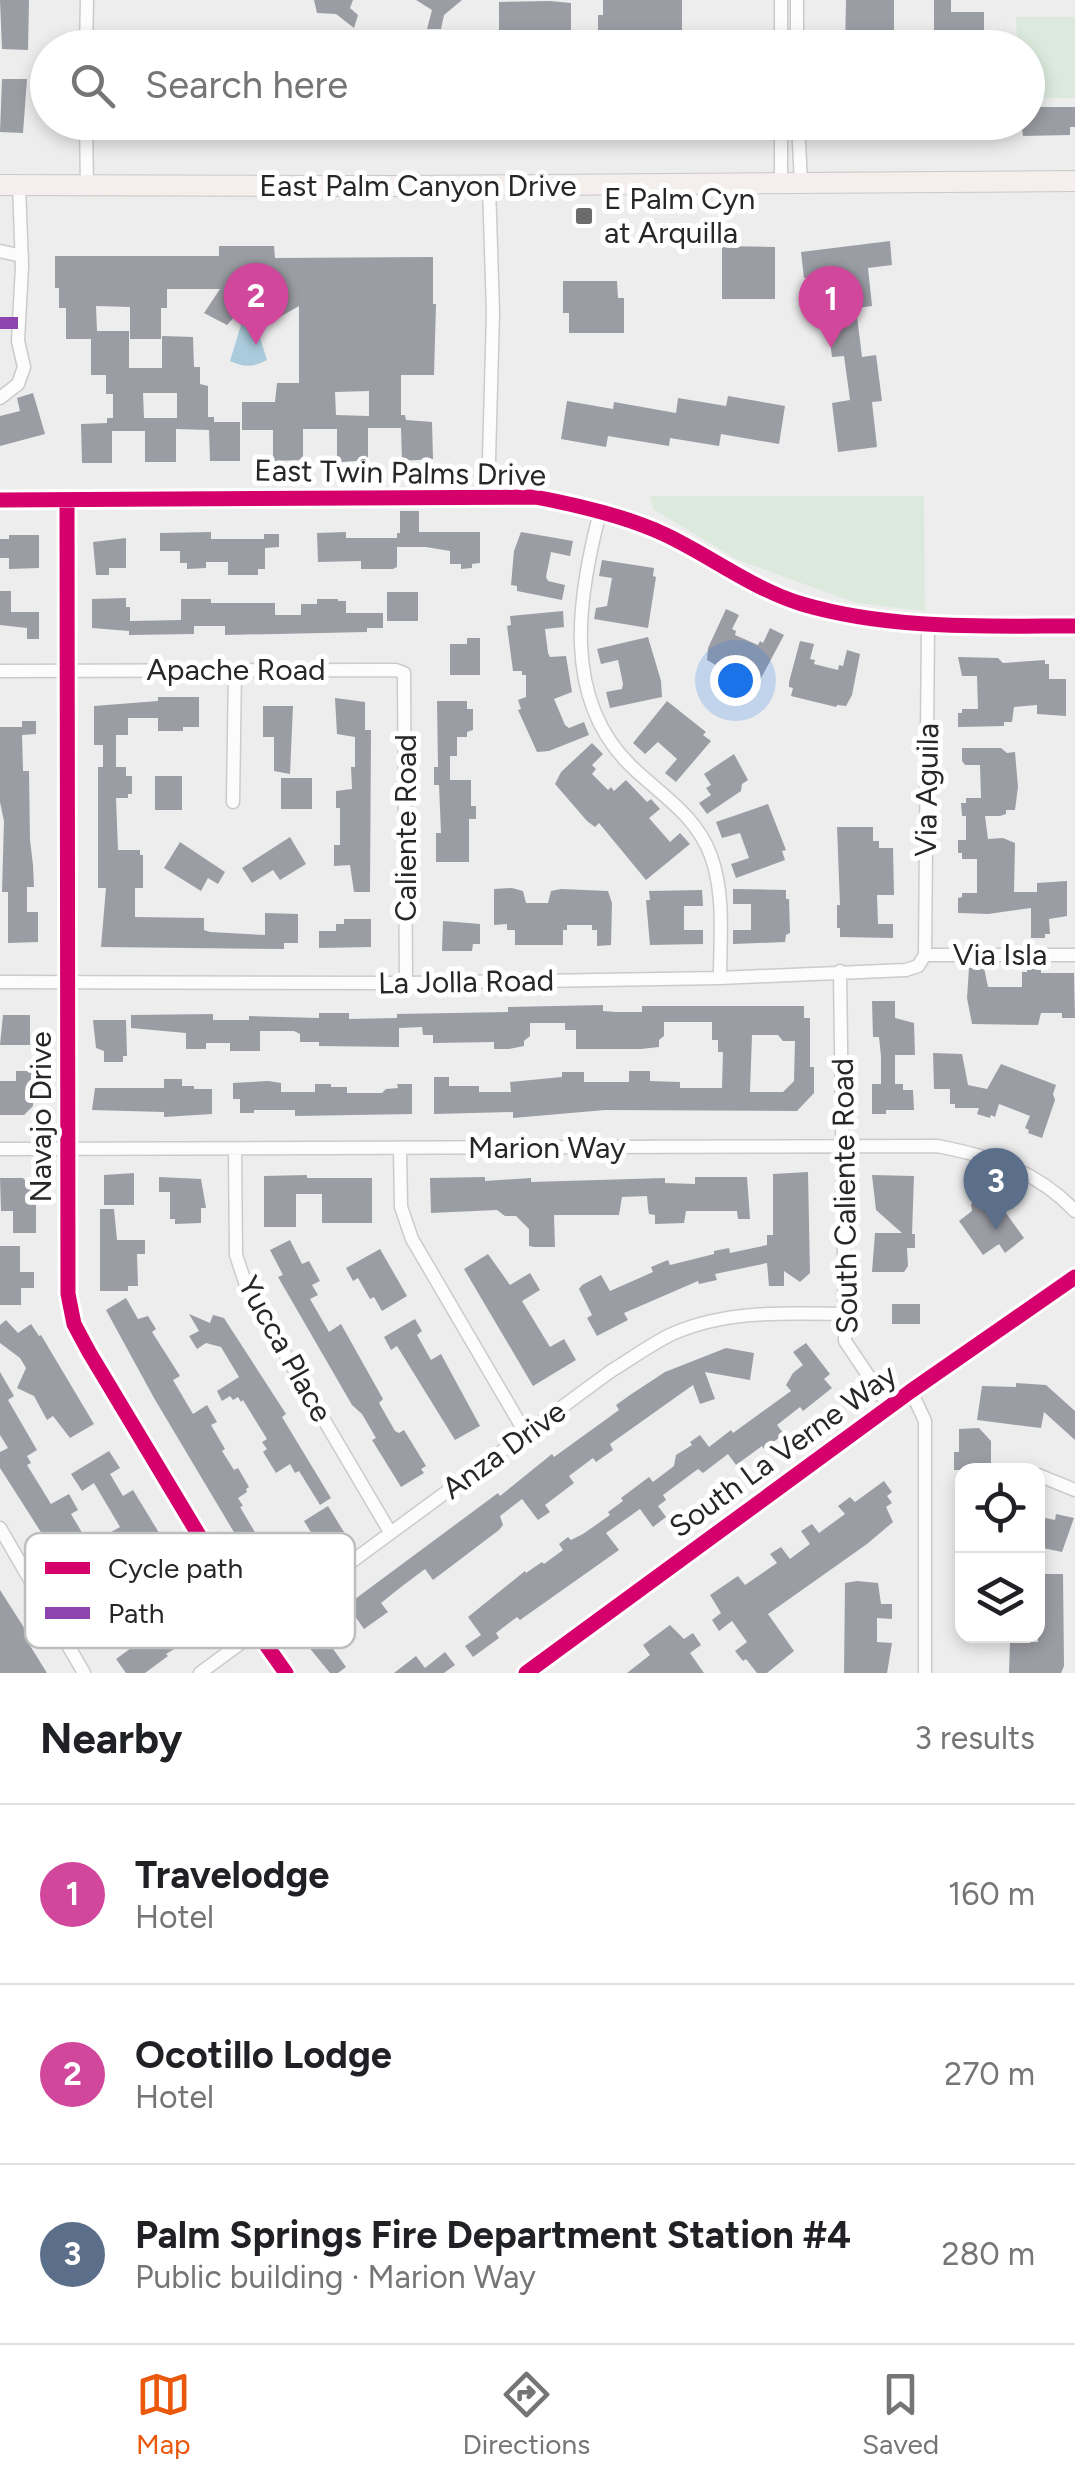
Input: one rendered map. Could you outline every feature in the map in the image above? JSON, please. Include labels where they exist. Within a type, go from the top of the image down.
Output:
[{"type":"main road","name":"East Palm Canyon Drive","points":[[10,185],[1075,181]]},
{"type":"street","points":[[86,30],[87,0]]},
{"type":"street","points":[[781,0],[781,30]]},
{"type":"street","points":[[797,0],[797,30]]},
{"type":"street","points":[[86,140],[87,186]]},
{"type":"street","points":[[784,140],[791,183]]},
{"type":"street","points":[[791,183],[796,140]]},
{"type":"street","points":[[0,398],[18,384],[24,368],[18,341],[22,236],[10,185]]},
{"type":"street","points":[[488,497],[493,312],[489,185]]},
{"type":"street","points":[[0,251],[22,256]]},
{"type":"street","name":"East Twin Palms Drive","points":[[0,500],[534,498],[600,512],[665,534],[750,582],[800,604],[862,618],[928,625],[1075,626]]},
{"type":"street","name":"Navajo Drive","points":[[67,500],[68,1294],[74,1324],[199,1533]]},
{"type":"street","points":[[600,512],[581,606],[584,681],[595,716],[609,741],[630,765],[680,807],[698,828],[711,855],[720,890],[720,978]]},
{"type":"street","name":"Via Aguila","points":[[925,955],[928,625]]},
{"type":"street","points":[[233,802],[234,670]]},
{"type":"street","name":"Apache Road","points":[[0,671],[404,672]]},
{"type":"street","name":"Caliente Road","points":[[404,672],[406,983]]},
{"type":"street","name":"La Jolla Road","points":[[0,982],[406,983],[720,978],[906,970],[918,966],[925,955]]},
{"type":"street","name":"Via Isla","points":[[925,955],[1075,955]]},
{"type":"street","name":"South Caliente Road","points":[[840,971],[845,1341],[890,1408]]},
{"type":"street","name":"Marion Way","points":[[0,1148],[937,1146],[985,1154],[1027,1173],[1058,1194],[1075,1212]]},
{"type":"street","points":[[400,1148],[402,1207],[412,1240],[526,1434]]},
{"type":"street","name":"Yucca Place","points":[[235,1150],[236,1255],[248,1291],[390,1532]]},
{"type":"street","name":"South La Verne Way","points":[[526,1673],[1075,1277]]},
{"type":"street","name":"Anza Drive","points":[[355,1559],[611,1372],[670,1335],[712,1320],[758,1313],[842,1314]]},
{"type":"street","points":[[912,1391],[925,1422],[925,1673]]},
{"type":"street","points":[[1045,1478],[1075,1490]]},
{"type":"street","points":[[0,1528],[25,1571]]},
{"type":"street","points":[[70,1648],[84,1673]]},
{"type":"street","name":"Anza Drive","points":[[200,1673],[235,1648]]},
{"type":"street","name":"Navajo Drive","points":[[269,1648],[286,1673]]},
{"type":"green space","points":[[1016,17],[1075,17],[1075,98],[1045,98],[1045,30],[1016,30]]},
{"type":"green space","points":[[650,496],[924,496],[925,611],[856,603],[738,560],[653,509]]},
{"type":"water","points":[[247,313],[261,318],[256,325],[267,360],[248,366],[230,361],[241,325],[234,318]]},
{"type":"building","points":[[0,0],[29,0],[28,50],[2,49]]},
{"type":"building","points":[[314,0],[353,0],[350,8],[358,15],[354,28],[336,14],[317,13]]},
{"type":"building","points":[[416,0],[462,0],[444,15],[441,29],[427,29],[432,10]]},
{"type":"building","points":[[603,0],[682,0],[682,30],[598,30],[598,15],[603,15]]},
{"type":"building","points":[[846,0],[894,0],[894,30],[845,30]]},
{"type":"building","points":[[934,0],[951,0],[951,12],[984,12],[984,30],[934,30]]},
{"type":"building","points":[[499,2],[571,3],[571,30],[499,30]]},
{"type":"building","points":[[2,79],[27,79],[23,133],[0,132]]},
{"type":"building","points":[[1045,107],[1075,107],[1075,127],[1070,127],[1070,135],[1045,136]]},
{"type":"building","points":[[890,241],[892,265],[868,268],[872,306],[856,308],[862,357],[876,355],[882,401],[872,402],[877,447],[838,452],[832,403],[850,400],[844,356],[832,357],[826,309],[835,308],[831,275],[804,278],[801,252]]},
{"type":"building","points":[[219,246],[274,246],[275,258],[433,257],[434,375],[401,375],[401,415],[406,420],[432,422],[433,459],[402,461],[401,428],[368,428],[368,460],[337,460],[337,429],[303,429],[303,460],[273,461],[273,430],[242,430],[242,402],[275,402],[277,383],[299,383],[299,306],[266,325],[256,314],[244,312],[227,325],[204,313],[220,289],[167,289],[167,308],[161,308],[161,339],[130,339],[130,307],[96,306],[97,331],[129,331],[129,368],[162,368],[162,336],[193,337],[194,367],[200,367],[200,384],[208,386],[208,417],[214,417],[214,422],[240,422],[240,461],[210,461],[209,430],[176,429],[176,462],[145,462],[145,431],[112,431],[112,463],[82,463],[81,424],[107,423],[107,418],[113,418],[113,394],[106,394],[106,375],[91,375],[91,339],[66,339],[66,308],[59,308],[59,288],[55,288],[55,256],[219,256]],"holes":[[[369,391],[369,416],[336,415],[335,392]],[[143,393],[177,393],[177,418],[144,418]]]},
{"type":"building","points":[[722,246],[775,247],[775,299],[722,299]]},
{"type":"building","points":[[563,281],[617,281],[618,298],[624,298],[624,333],[569,333],[569,313],[563,313]]},
{"type":"building","points":[[33,393],[45,434],[0,446],[0,416],[20,411],[17,398]]},
{"type":"building","points":[[728,396],[785,406],[779,444],[721,434],[719,446],[670,438],[669,446],[608,436],[606,447],[561,439],[567,401],[613,409],[614,402],[676,413],[678,398],[726,406]]},
{"type":"building","points":[[400,511],[419,511],[419,532],[480,532],[480,563],[461,569],[461,564],[450,564],[450,551],[426,547],[397,547],[397,567],[393,569],[361,569],[361,561],[318,562],[317,533],[346,532],[346,538],[397,538]]},
{"type":"building","points":[[211,532],[211,539],[264,539],[264,534],[279,534],[279,547],[265,548],[265,569],[258,569],[258,575],[228,575],[228,562],[206,562],[206,568],[187,569],[187,563],[180,563],[180,551],[160,551],[160,533]]},
{"type":"building","points":[[521,532],[573,541],[570,556],[551,552],[546,577],[565,585],[562,600],[517,591],[517,586],[511,585],[514,551]]},
{"type":"building","points":[[9,535],[39,535],[39,568],[9,569],[9,558],[0,558],[0,539],[9,539]]},
{"type":"building","points":[[126,538],[126,568],[109,568],[109,575],[96,575],[93,542]]},
{"type":"building","points":[[602,560],[654,568],[648,628],[594,619],[596,608],[607,606],[612,578],[599,576]]},
{"type":"building","points":[[0,591],[11,591],[11,612],[39,612],[39,639],[27,639],[27,628],[0,625]]},
{"type":"building","points":[[387,592],[418,592],[418,621],[387,621]]},
{"type":"building","points":[[126,598],[130,621],[181,620],[181,599],[275,603],[275,615],[301,615],[301,604],[338,599],[346,601],[346,613],[383,613],[383,628],[367,628],[367,632],[225,635],[225,626],[194,626],[194,634],[129,635],[129,631],[92,628],[92,599]]},
{"type":"building","points":[[726,609],[739,615],[732,629],[735,635],[758,645],[770,628],[784,635],[759,682],[707,660],[708,648]]},
{"type":"building","points":[[563,611],[564,627],[545,629],[550,657],[566,656],[572,692],[554,699],[565,725],[569,728],[584,722],[589,735],[537,752],[518,710],[518,700],[526,697],[526,675],[513,671],[507,626],[511,625],[510,616]]},
{"type":"building","points":[[648,637],[662,697],[610,708],[606,692],[622,689],[623,684],[618,660],[601,664],[597,649]]},
{"type":"building","points":[[467,638],[480,638],[480,675],[450,675],[450,644],[467,644]]},
{"type":"building","points":[[800,641],[814,644],[810,659],[815,660],[814,664],[838,670],[847,650],[860,654],[846,706],[791,696],[793,688],[789,682]]},
{"type":"building","points":[[958,657],[998,658],[1003,663],[1045,660],[1049,664],[1049,679],[1066,679],[1066,716],[1037,714],[1037,705],[1014,707],[1012,722],[1004,722],[1004,726],[958,727],[958,713],[962,709],[978,709],[977,676],[962,676]]},
{"type":"building","points":[[158,697],[199,697],[199,727],[158,731],[158,718],[128,718],[128,735],[116,735],[116,767],[126,767],[126,776],[132,776],[132,794],[116,798],[118,850],[140,850],[143,855],[143,888],[135,888],[135,917],[204,918],[204,930],[210,932],[265,935],[265,913],[298,914],[298,943],[284,943],[284,949],[101,947],[106,888],[98,888],[98,767],[103,767],[103,745],[94,745],[94,706],[158,701]]},
{"type":"building","points":[[335,698],[365,702],[365,730],[371,730],[370,892],[354,892],[350,865],[334,866],[334,845],[340,845],[336,791],[352,789],[351,767],[355,767],[355,737],[337,734]]},
{"type":"building","points":[[437,701],[467,701],[467,709],[473,709],[473,730],[467,732],[467,737],[457,737],[457,756],[450,756],[450,780],[471,780],[471,806],[476,806],[476,819],[469,819],[469,862],[436,862],[436,833],[441,833],[439,785],[434,785],[434,767],[438,767]]},
{"type":"building","points":[[667,701],[706,732],[703,735],[711,741],[676,782],[665,773],[677,759],[658,742],[645,754],[633,743]]},
{"type":"building","points":[[263,706],[293,706],[290,774],[274,771],[274,737],[263,737]]},
{"type":"building","points":[[22,721],[36,721],[36,734],[22,735],[23,771],[29,771],[34,887],[27,887],[27,912],[38,912],[38,942],[8,943],[8,892],[2,892],[0,727],[22,727]]},
{"type":"building","points":[[592,743],[603,754],[592,765],[596,769],[592,774],[608,790],[611,787],[614,791],[626,780],[647,802],[651,799],[660,809],[649,818],[670,842],[680,833],[690,844],[646,880],[599,823],[595,827],[587,821],[555,784],[561,772]]},
{"type":"building","points":[[962,748],[1015,752],[1015,810],[985,816],[988,839],[1003,838],[1015,843],[1014,892],[1037,892],[1037,883],[1067,881],[1067,916],[1049,919],[1050,934],[1045,934],[1045,938],[1031,938],[1031,908],[988,914],[958,913],[962,893],[977,893],[977,859],[962,859],[962,853],[958,853],[958,840],[966,840],[966,816],[962,816],[961,803],[966,803],[966,798],[981,798],[980,765],[965,765]]},
{"type":"building","points":[[734,754],[748,780],[741,791],[707,814],[699,803],[711,795],[706,788],[711,785],[704,774]]},
{"type":"building","points":[[155,776],[182,776],[182,810],[155,810]]},
{"type":"building","points":[[281,778],[312,778],[312,809],[281,809]]},
{"type":"building","points":[[768,804],[786,850],[782,851],[785,860],[736,878],[731,864],[749,858],[740,833],[722,838],[716,822]]},
{"type":"building","points":[[837,827],[873,827],[873,841],[879,841],[879,848],[893,848],[894,895],[877,895],[878,924],[893,924],[893,938],[840,937]]},
{"type":"building","points":[[290,837],[306,864],[280,880],[273,870],[252,883],[242,868]]},
{"type":"building","points":[[180,842],[225,872],[218,884],[208,878],[201,891],[164,868]]},
{"type":"building","points":[[494,889],[523,891],[526,903],[548,903],[551,891],[561,889],[608,891],[612,903],[611,945],[597,946],[597,930],[592,930],[592,925],[567,925],[563,945],[515,945],[515,930],[507,930],[507,924],[494,925]]},
{"type":"building","points":[[733,889],[786,890],[790,933],[785,942],[733,944],[733,930],[751,930],[751,904],[733,904]]},
{"type":"building","points":[[702,890],[703,906],[684,906],[684,930],[703,930],[703,944],[650,945],[646,900],[650,900],[649,891]]},
{"type":"building","points":[[344,919],[371,919],[371,947],[319,948],[319,931],[336,931],[336,924],[344,924]]},
{"type":"building","points":[[443,921],[480,924],[480,944],[473,944],[472,951],[442,951]]},
{"type":"building","points":[[969,968],[984,968],[988,987],[1022,987],[1022,972],[1027,972],[1027,968],[1041,968],[1041,973],[1074,973],[1075,1018],[1062,1018],[1062,1013],[1041,1013],[1038,1025],[972,1024],[967,998]]},
{"type":"building","points":[[872,1001],[895,1001],[895,1018],[914,1023],[915,1055],[895,1055],[895,1084],[903,1084],[903,1090],[913,1090],[914,1110],[872,1114],[872,1084],[881,1084],[881,1056],[879,1037],[873,1037]]},
{"type":"building","points":[[603,1005],[603,1011],[642,1012],[642,1006],[804,1006],[804,1018],[810,1018],[814,1093],[797,1111],[605,1110],[513,1118],[513,1112],[434,1114],[434,1077],[449,1077],[449,1086],[479,1086],[479,1092],[511,1092],[510,1082],[562,1077],[562,1072],[584,1072],[584,1082],[629,1082],[629,1071],[650,1071],[650,1081],[680,1082],[680,1088],[722,1088],[723,1052],[718,1052],[718,1040],[712,1040],[712,1022],[664,1022],[659,1047],[641,1049],[576,1049],[576,1030],[565,1030],[565,1023],[530,1023],[530,1036],[524,1046],[509,1049],[494,1049],[494,1042],[433,1043],[433,1035],[423,1035],[422,1027],[399,1028],[399,1047],[319,1046],[319,1042],[300,1042],[300,1034],[294,1031],[260,1031],[260,1051],[230,1051],[230,1043],[206,1043],[206,1049],[186,1049],[186,1033],[131,1028],[131,1015],[213,1014],[213,1020],[249,1020],[249,1016],[319,1018],[319,1013],[349,1013],[349,1019],[397,1018],[397,1014],[508,1012],[508,1007]],"holes":[[[752,1035],[778,1035],[783,1041],[795,1041],[794,1081],[783,1092],[750,1092]]]},
{"type":"building","points":[[3,1015],[30,1015],[30,1045],[0,1045]]},
{"type":"building","points":[[93,1020],[126,1020],[127,1056],[123,1056],[123,1062],[104,1062],[104,1051],[96,1048]]},
{"type":"building","points":[[933,1053],[962,1054],[968,1085],[987,1089],[1001,1064],[1056,1085],[1042,1138],[1025,1128],[1030,1116],[999,1104],[995,1117],[990,1118],[977,1114],[979,1108],[955,1108],[955,1104],[950,1104],[950,1089],[934,1089]]},
{"type":"building","points":[[16,1071],[34,1071],[33,1106],[24,1115],[0,1115],[0,1081],[16,1081]]},
{"type":"building","points":[[164,1079],[182,1079],[182,1086],[194,1089],[212,1089],[212,1114],[164,1117],[164,1112],[92,1110],[95,1088],[164,1088]]},
{"type":"building","points":[[233,1083],[281,1083],[281,1092],[315,1092],[315,1084],[331,1084],[347,1087],[347,1093],[382,1093],[398,1088],[397,1084],[412,1084],[412,1114],[295,1116],[295,1110],[240,1113],[240,1099],[233,1099]]},
{"type":"building","points":[[808,1172],[810,1273],[800,1282],[784,1271],[784,1286],[769,1286],[767,1263],[715,1274],[717,1280],[699,1284],[698,1281],[624,1313],[628,1320],[597,1336],[587,1318],[592,1315],[579,1289],[582,1285],[601,1275],[610,1291],[653,1272],[651,1267],[668,1260],[670,1265],[714,1251],[729,1248],[730,1253],[767,1245],[767,1235],[773,1235],[773,1174]]},
{"type":"building","points":[[134,1173],[134,1205],[104,1205],[104,1175]]},
{"type":"building","points":[[872,1175],[914,1176],[915,1248],[907,1248],[908,1266],[904,1272],[872,1272],[875,1233],[902,1233],[876,1210]]},
{"type":"building","points":[[264,1176],[372,1178],[372,1223],[322,1223],[322,1194],[296,1194],[296,1227],[264,1227]]},
{"type":"building","points":[[159,1177],[201,1179],[206,1208],[201,1208],[201,1223],[175,1224],[175,1219],[170,1219],[170,1192],[159,1192]]},
{"type":"building","points":[[485,1177],[485,1181],[531,1178],[531,1182],[665,1178],[665,1183],[695,1184],[695,1177],[747,1177],[750,1219],[738,1219],[737,1211],[686,1211],[684,1223],[655,1224],[655,1215],[649,1214],[647,1196],[622,1197],[619,1215],[554,1215],[555,1247],[534,1247],[529,1246],[529,1229],[516,1216],[505,1216],[497,1210],[431,1213],[430,1178]]},
{"type":"building","points":[[0,1178],[23,1178],[36,1192],[36,1233],[13,1233],[13,1211],[1,1211]]},
{"type":"building","points":[[990,1191],[1024,1238],[1005,1253],[999,1244],[983,1255],[959,1221],[972,1211],[971,1204]]},
{"type":"building","points":[[100,1209],[114,1209],[117,1240],[145,1240],[145,1254],[137,1254],[138,1286],[128,1286],[128,1291],[100,1291]]},
{"type":"building","points":[[290,1240],[302,1264],[309,1261],[320,1281],[312,1285],[318,1295],[310,1299],[329,1332],[341,1324],[383,1399],[379,1403],[395,1431],[404,1430],[426,1466],[421,1469],[424,1473],[401,1487],[372,1440],[376,1438],[362,1414],[352,1405],[278,1277],[283,1275],[270,1250]]},
{"type":"building","points":[[0,1246],[20,1246],[20,1272],[34,1272],[34,1288],[21,1288],[21,1305],[0,1305]]},
{"type":"building","points":[[380,1249],[407,1296],[382,1311],[346,1268]]},
{"type":"building","points":[[488,1254],[510,1285],[530,1273],[540,1290],[522,1301],[550,1347],[564,1339],[576,1360],[533,1386],[464,1269]]},
{"type":"building","points":[[126,1298],[138,1319],[148,1316],[156,1329],[152,1332],[180,1376],[173,1380],[193,1414],[207,1405],[217,1422],[211,1425],[225,1449],[222,1451],[249,1487],[238,1498],[255,1533],[234,1533],[106,1310]]},
{"type":"building","points":[[892,1304],[920,1304],[920,1324],[892,1324]]},
{"type":"building","points":[[189,1314],[210,1323],[213,1315],[224,1318],[286,1414],[282,1417],[331,1498],[320,1505],[299,1471],[295,1473],[290,1464],[276,1473],[263,1452],[267,1449],[262,1442],[267,1439],[243,1400],[230,1396],[222,1401],[217,1391],[239,1377],[221,1347],[206,1343],[197,1349],[189,1336],[199,1331]]},
{"type":"building","points":[[415,1319],[422,1331],[417,1335],[431,1360],[441,1354],[480,1426],[455,1440],[397,1346],[391,1350],[384,1337]]},
{"type":"building","points":[[6,1320],[18,1333],[31,1324],[41,1335],[94,1424],[70,1438],[53,1416],[47,1420],[34,1396],[17,1388],[26,1368],[20,1358],[0,1343],[0,1325]]},
{"type":"building","points":[[806,1343],[830,1374],[824,1379],[832,1388],[777,1425],[784,1434],[736,1465],[728,1454],[703,1473],[698,1469],[663,1495],[666,1500],[658,1506],[666,1517],[653,1527],[640,1509],[606,1533],[619,1550],[520,1620],[517,1617],[496,1633],[499,1638],[473,1657],[465,1646],[481,1635],[468,1617],[525,1571],[544,1564],[563,1550],[559,1544],[568,1537],[571,1540],[583,1534],[610,1515],[608,1512],[623,1501],[621,1498],[649,1477],[653,1482],[674,1466],[676,1455],[700,1435],[709,1447],[791,1391],[786,1385],[803,1365],[793,1352]]},
{"type":"building","points":[[726,1348],[754,1353],[750,1380],[705,1372],[715,1399],[700,1404],[693,1385],[610,1444],[613,1450],[596,1462],[593,1458],[569,1476],[574,1483],[545,1505],[550,1512],[538,1520],[522,1499],[500,1516],[503,1525],[499,1530],[433,1580],[425,1569],[381,1603],[388,1612],[364,1629],[355,1616],[355,1599],[552,1454],[554,1457],[619,1410],[616,1405],[665,1372]]},
{"type":"building","points":[[0,1372],[14,1396],[8,1400],[37,1450],[27,1456],[31,1463],[27,1465],[51,1504],[69,1494],[78,1510],[71,1514],[82,1533],[41,1533],[0,1468],[0,1452],[8,1448],[0,1435]]},
{"type":"building","points":[[1016,1383],[1046,1385],[1075,1411],[1075,1440],[1044,1412],[1041,1428],[977,1420],[982,1386],[1016,1387]]},
{"type":"building","points":[[979,1428],[991,1441],[991,1463],[955,1463],[954,1470],[959,1429]]},
{"type":"building","points":[[109,1451],[120,1468],[110,1474],[123,1496],[133,1490],[159,1533],[112,1533],[120,1527],[94,1483],[82,1491],[71,1474]]},
{"type":"building","points":[[884,1481],[892,1492],[887,1496],[892,1503],[886,1507],[893,1522],[768,1614],[794,1651],[767,1673],[757,1673],[735,1651],[747,1642],[732,1621],[719,1631],[712,1620],[721,1613],[710,1595],[738,1576],[745,1585],[777,1563],[770,1554],[781,1547],[790,1559],[810,1544],[801,1531],[812,1524],[819,1533],[845,1514],[838,1506],[850,1497],[855,1502]]},
{"type":"building","points":[[328,1506],[344,1532],[311,1533],[304,1521]]},
{"type":"building","points":[[1056,1514],[1074,1518],[1062,1552],[1045,1548],[1045,1518],[1055,1520]]},
{"type":"building","points":[[1045,1574],[1063,1574],[1061,1673],[1009,1673],[1010,1643],[1045,1643]]},
{"type":"building","points":[[845,1583],[878,1583],[881,1604],[892,1604],[892,1619],[877,1618],[877,1642],[892,1643],[887,1673],[844,1673]]},
{"type":"building","points":[[0,1590],[25,1630],[25,1648],[31,1648],[47,1673],[0,1673]]},
{"type":"building","points":[[670,1625],[684,1639],[693,1633],[701,1645],[690,1653],[704,1673],[627,1673],[650,1655],[643,1645]]},
{"type":"building","points":[[131,1648],[176,1648],[145,1673],[126,1673],[116,1659]]},
{"type":"building","points":[[309,1648],[332,1648],[346,1667],[330,1673]]},
{"type":"building","points":[[445,1652],[455,1665],[444,1673],[394,1673],[416,1656],[425,1668]]},
{"type":"marked path","points":[[0,323],[18,323]]},
{"type":"cycle path","points":[[0,500],[535,497],[651,528],[767,590],[802,604],[869,618],[938,625],[1075,626]]},
{"type":"cycle path","points":[[67,500],[68,1294],[74,1324],[89,1352],[198,1533]]},
{"type":"cycle path","points":[[526,1673],[911,1391],[1075,1277]]},
{"type":"cycle path","points":[[268,1648],[286,1673]]},
{"type":"place","name":"E Palm Cyn at Arquilla","points":[[584,216]]},
{"type":"place","name":"Ocotillo Lodge","points":[[256,345]]},
{"type":"place","name":"Travelodge","points":[[831,348]]},
{"type":"place","name":"Palm Springs Fire Department Station #4","points":[[996,1230]]}]
